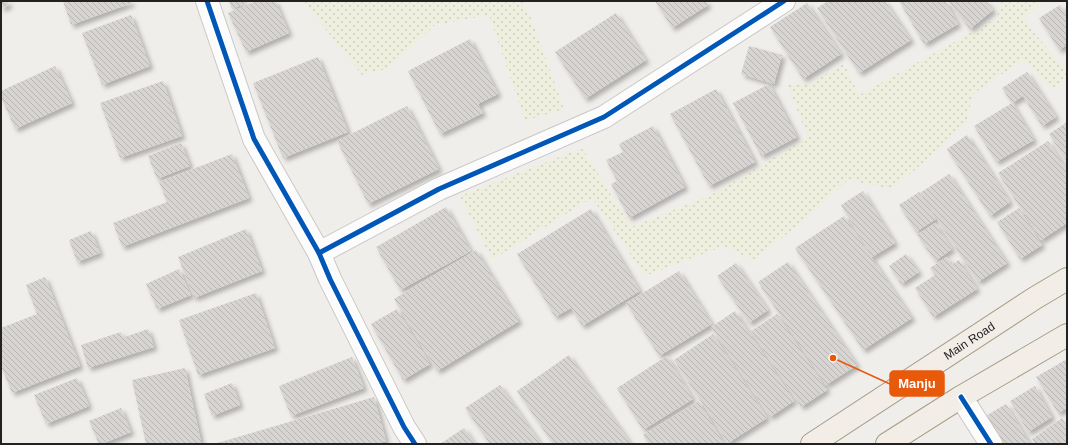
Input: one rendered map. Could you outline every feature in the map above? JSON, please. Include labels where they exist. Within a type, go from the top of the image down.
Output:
[{"type":"main road","name":"Main Road","points":[[812,444],[1035,298],[1067,279]]},
{"type":"main road","points":[[887,444],[960,397],[1067,335]]},
{"type":"street","points":[[207,1],[254,139],[319,253],[330,280],[404,427],[415,444]]},
{"type":"street","points":[[319,253],[439,188],[604,118],[784,1]]},
{"type":"street","points":[[960,397],[990,444]]},
{"type":"green space","points":[[303,1],[522,1],[532,20],[564,109],[525,121],[489,15],[435,25],[387,69],[362,75]]},
{"type":"green space","points":[[1001,1],[1042,1],[1023,20],[1067,71],[1067,78],[1051,89],[1024,59],[973,94],[966,123],[929,158],[891,189],[848,180],[802,222],[753,260],[724,246],[645,276],[592,198],[492,260],[460,196],[582,148],[631,227],[713,194],[808,137],[787,85],[810,83],[844,64],[859,95],[997,18]]},
{"type":"building","points":[[1,1],[7,1],[9,5],[1,9]]},
{"type":"building","points":[[63,1],[131,1],[132,3],[71,25]]},
{"type":"building","points":[[229,1],[251,1],[232,9]]},
{"type":"building","points":[[256,1],[275,1],[289,33],[246,52],[228,13]]},
{"type":"building","points":[[655,1],[706,1],[708,5],[672,28]]},
{"type":"building","points":[[828,1],[885,1],[911,40],[859,73],[817,8]]},
{"type":"building","points":[[899,1],[945,1],[958,24],[924,44]]},
{"type":"building","points":[[948,1],[986,1],[993,10],[970,29]]},
{"type":"building","points":[[807,3],[841,54],[803,79],[770,27]]},
{"type":"building","points":[[1060,5],[1067,16],[1067,45],[1059,50],[1039,18]]},
{"type":"building","points":[[616,13],[646,60],[585,99],[555,52]]},
{"type":"building","points":[[131,15],[150,66],[102,85],[82,33]]},
{"type":"building","points":[[470,39],[498,94],[478,104],[483,113],[440,134],[408,71]]},
{"type":"building","points":[[749,46],[782,55],[774,84],[741,74]]},
{"type":"building","points":[[318,57],[348,132],[283,158],[253,83]]},
{"type":"building","points":[[55,66],[72,103],[15,129],[1,97],[1,91]]},
{"type":"building","points":[[1027,72],[1056,117],[1042,126],[1023,96],[1012,103],[1002,88]]},
{"type":"building","points":[[163,81],[182,136],[120,158],[100,103]]},
{"type":"building","points":[[769,84],[797,137],[761,156],[733,103]]},
{"type":"building","points":[[716,89],[755,162],[709,186],[670,114]]},
{"type":"building","points":[[1012,103],[1034,140],[996,162],[974,126]]},
{"type":"building","points":[[407,106],[439,169],[368,204],[337,141]]},
{"type":"building","points":[[1067,122],[1067,162],[1049,134]]},
{"type":"building","points":[[653,126],[685,187],[629,218],[611,184],[617,181],[606,160],[623,152],[619,144]]},
{"type":"building","points":[[967,135],[1010,202],[990,216],[947,149]]},
{"type":"building","points":[[1048,141],[1067,170],[1067,223],[1041,240],[998,173]]},
{"type":"building","points":[[181,143],[190,166],[157,179],[148,156]]},
{"type":"building","points":[[232,154],[249,198],[122,247],[113,223],[167,202],[159,182]]},
{"type":"building","points":[[949,174],[1007,263],[978,282],[920,193]]},
{"type":"building","points":[[863,191],[895,243],[872,257],[841,205]]},
{"type":"building","points":[[919,192],[936,219],[916,232],[899,205]]},
{"type":"building","points":[[446,207],[471,251],[400,290],[376,247]]},
{"type":"building","points":[[1019,208],[1042,245],[1020,259],[997,222]]},
{"type":"building","points":[[591,209],[640,291],[582,326],[571,308],[555,317],[517,254]]},
{"type":"building","points":[[844,216],[912,318],[863,350],[795,248]]},
{"type":"building","points":[[935,223],[952,249],[935,261],[917,235]]},
{"type":"building","points":[[246,229],[262,271],[194,298],[178,257]]},
{"type":"building","points":[[91,231],[100,253],[77,262],[69,240]]},
{"type":"building","points":[[476,250],[519,321],[437,371],[394,299]]},
{"type":"building","points":[[906,254],[919,272],[901,284],[889,266]]},
{"type":"building","points":[[947,257],[951,265],[959,260],[977,289],[933,317],[915,288],[935,275],[930,268]]},
{"type":"building","points":[[788,262],[857,365],[826,385],[758,282]]},
{"type":"building","points":[[736,263],[768,310],[749,323],[717,276]]},
{"type":"building","points":[[179,269],[191,295],[157,309],[146,284]]},
{"type":"building","points":[[679,271],[712,324],[659,356],[626,303]]},
{"type":"building","points":[[45,277],[80,366],[12,393],[1,366],[1,328],[37,314],[26,285]]},
{"type":"building","points":[[256,293],[275,348],[198,375],[179,320]]},
{"type":"building","points":[[397,309],[430,364],[403,380],[371,324]]},
{"type":"building","points":[[735,311],[794,401],[770,417],[711,327]]},
{"type":"building","points":[[777,314],[827,390],[801,407],[751,331]]},
{"type":"building","points":[[148,329],[154,347],[88,368],[81,345],[121,332],[122,338]]},
{"type":"building","points":[[713,334],[767,418],[728,443],[674,360]]},
{"type":"building","points":[[569,355],[631,444],[553,444],[517,391]]},
{"type":"building","points":[[667,356],[693,399],[643,430],[617,388]]},
{"type":"building","points":[[352,357],[364,388],[291,416],[279,386]]},
{"type":"building","points":[[1067,359],[1067,408],[1058,413],[1036,377]]},
{"type":"building","points":[[185,368],[201,442],[194,444],[146,444],[132,380]]},
{"type":"building","points":[[77,378],[89,406],[46,424],[34,395]]},
{"type":"building","points":[[232,383],[240,405],[212,416],[204,394]]},
{"type":"building","points":[[500,385],[541,444],[490,444],[465,408]]},
{"type":"building","points":[[1035,386],[1052,417],[1028,432],[1010,401]]},
{"type":"building","points":[[374,397],[386,441],[376,444],[214,444]]},
{"type":"building","points":[[699,401],[724,444],[649,444],[643,435]]},
{"type":"building","points":[[1006,404],[1030,444],[993,444],[979,420]]},
{"type":"building","points":[[121,408],[131,432],[99,444],[89,421]]},
{"type":"building","points":[[1062,418],[1067,426],[1067,444],[1035,444],[1032,439]]},
{"type":"building","points":[[464,428],[475,444],[440,444]]},
{"type":"cycle path","points":[[207,1],[254,139],[319,253],[330,279],[404,427],[415,444]]},
{"type":"cycle path","points":[[319,253],[439,189],[604,117],[784,1]]},
{"type":"cycle path","points":[[961,397],[991,444]]},
{"type":"place","name":"Manju","points":[[833,358]]}]
